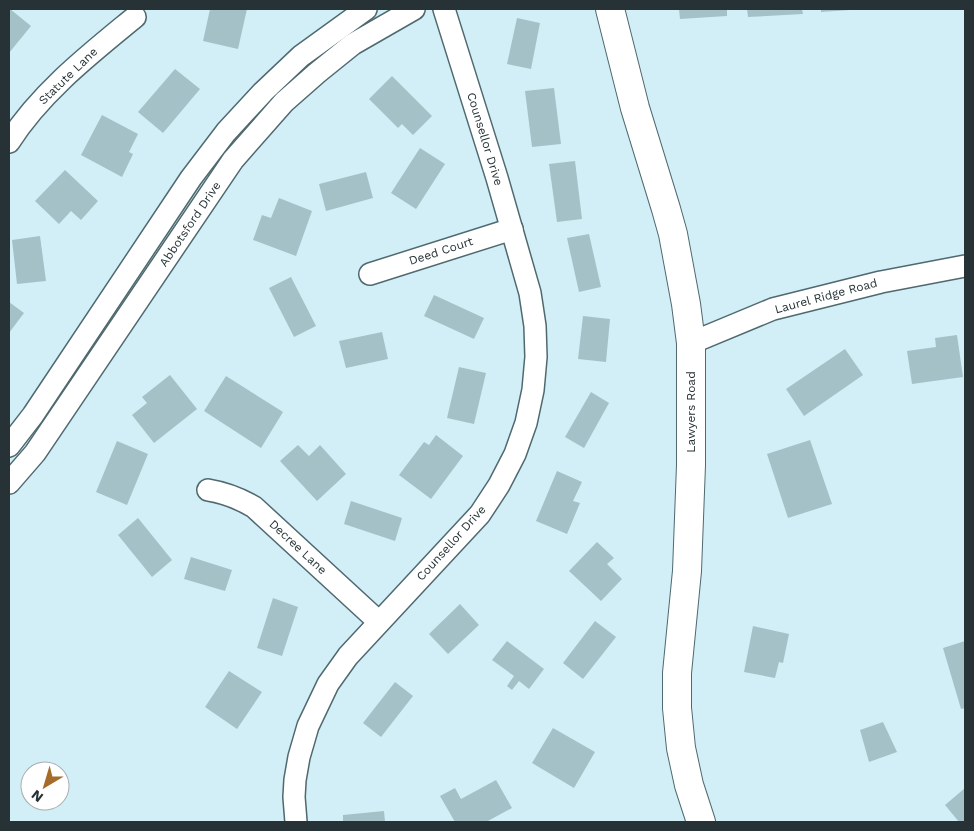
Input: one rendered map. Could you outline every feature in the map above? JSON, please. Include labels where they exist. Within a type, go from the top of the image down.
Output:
[{"type":"main road","name":"Lawyers Road","points":[[610,9],[635,108],[666,209],[686,304],[691,343],[691,465],[688,561],[677,673],[677,708],[681,748],[689,785],[702,822]]},
{"type":"street","name":"Abbotsford Drive","points":[[9,446],[33,415],[191,178],[226,132],[263,92],[301,56],[366,9]]},
{"type":"street","name":"Abbotsford Drive","points":[[9,483],[35,453],[233,160],[284,102],[317,73],[354,44],[414,9]]},
{"type":"street","name":"Counsellor Drive","points":[[296,822],[294,797],[299,757],[308,726],[328,684],[348,656],[480,514],[499,485],[515,454],[526,423],[533,390],[536,357],[535,326],[530,294],[512,228],[444,9]]},
{"type":"street","name":"Statute Lane","points":[[9,142],[38,104],[80,62],[134,17]]},
{"type":"street","name":"Deed Court","points":[[370,274],[512,228]]},
{"type":"street","name":"Laurel Ridge Road","points":[[691,343],[773,309],[881,282],[965,266]]},
{"type":"street","name":"Decree Lane","points":[[208,490],[239,498],[254,507],[379,622]]},
{"type":"building","points":[[9,9],[31,26],[9,53]]},
{"type":"building","points":[[210,9],[247,9],[238,49],[203,41]]},
{"type":"building","points":[[679,9],[727,9],[727,16],[680,19]]},
{"type":"building","points":[[747,9],[802,9],[803,14],[748,17]]},
{"type":"building","points":[[821,9],[849,9],[850,10],[821,12]]},
{"type":"building","points":[[517,18],[540,23],[531,69],[507,64]]},
{"type":"building","points":[[175,69],[200,89],[163,133],[138,112]]},
{"type":"building","points":[[392,76],[432,116],[413,135],[402,124],[398,128],[369,99]]},
{"type":"building","points":[[554,88],[561,144],[532,147],[525,91]]},
{"type":"building","points":[[102,115],[138,134],[129,152],[133,154],[122,177],[81,155]]},
{"type":"building","points":[[420,148],[445,164],[416,209],[391,193]]},
{"type":"building","points":[[575,161],[582,219],[557,222],[549,164]]},
{"type":"building","points":[[65,170],[98,201],[81,220],[71,211],[59,224],[35,201]]},
{"type":"building","points":[[366,172],[373,198],[326,211],[319,184]]},
{"type":"building","points":[[279,198],[312,211],[296,256],[253,240],[262,215],[271,218]]},
{"type":"building","points":[[589,234],[601,287],[579,292],[567,238]]},
{"type":"building","points":[[40,236],[46,281],[17,284],[12,240]]},
{"type":"building","points":[[291,277],[316,326],[294,337],[269,288]]},
{"type":"building","points":[[434,295],[484,318],[474,339],[424,316]]},
{"type":"building","points":[[9,302],[24,313],[9,333]]},
{"type":"building","points":[[583,316],[610,319],[606,362],[578,359]]},
{"type":"building","points":[[382,332],[388,359],[346,368],[339,341]]},
{"type":"building","points":[[957,335],[963,377],[912,384],[907,351],[936,347],[935,338]]},
{"type":"building","points":[[845,349],[863,375],[804,416],[786,389]]},
{"type":"building","points":[[459,367],[486,373],[474,424],[447,418]]},
{"type":"building","points":[[170,375],[197,409],[154,443],[132,415],[147,403],[142,397]]},
{"type":"building","points":[[226,376],[283,412],[261,448],[204,411]]},
{"type":"building","points":[[591,392],[609,403],[584,448],[565,437]]},
{"type":"building","points":[[436,435],[463,456],[431,499],[399,475],[424,442],[429,445]]},
{"type":"building","points":[[810,440],[832,504],[788,518],[767,454]]},
{"type":"building","points":[[117,441],[148,454],[127,505],[96,492]]},
{"type":"building","points":[[298,445],[309,456],[320,445],[346,474],[317,501],[280,461]]},
{"type":"building","points":[[557,471],[582,482],[573,501],[580,503],[567,534],[536,521]]},
{"type":"building","points":[[351,501],[402,518],[395,541],[344,524]]},
{"type":"building","points":[[138,518],[172,560],[152,577],[118,535]]},
{"type":"building","points":[[597,542],[614,558],[607,564],[622,579],[601,601],[569,571]]},
{"type":"building","points":[[191,557],[232,570],[225,591],[184,579]]},
{"type":"building","points":[[273,598],[298,607],[282,656],[257,648]]},
{"type":"building","points":[[460,604],[479,625],[448,654],[429,634]]},
{"type":"building","points":[[595,621],[616,637],[583,679],[563,663]]},
{"type":"building","points":[[753,626],[789,634],[783,663],[779,662],[775,678],[744,672]]},
{"type":"building","points":[[507,641],[544,669],[529,689],[519,681],[512,690],[507,686],[514,676],[492,660]]},
{"type":"building","points":[[965,641],[965,708],[961,709],[943,648]]},
{"type":"building","points":[[229,671],[262,692],[237,729],[205,707]]},
{"type":"building","points":[[395,682],[413,696],[381,737],[363,723]]},
{"type":"building","points":[[883,722],[897,752],[869,762],[860,730]]},
{"type":"building","points":[[553,728],[595,752],[574,788],[532,763]]},
{"type":"building","points":[[496,780],[512,808],[486,822],[455,822],[440,796],[455,788],[461,799]]},
{"type":"building","points":[[965,788],[965,822],[959,822],[945,805]]},
{"type":"building","points":[[384,811],[385,822],[343,822],[343,815]]}]
